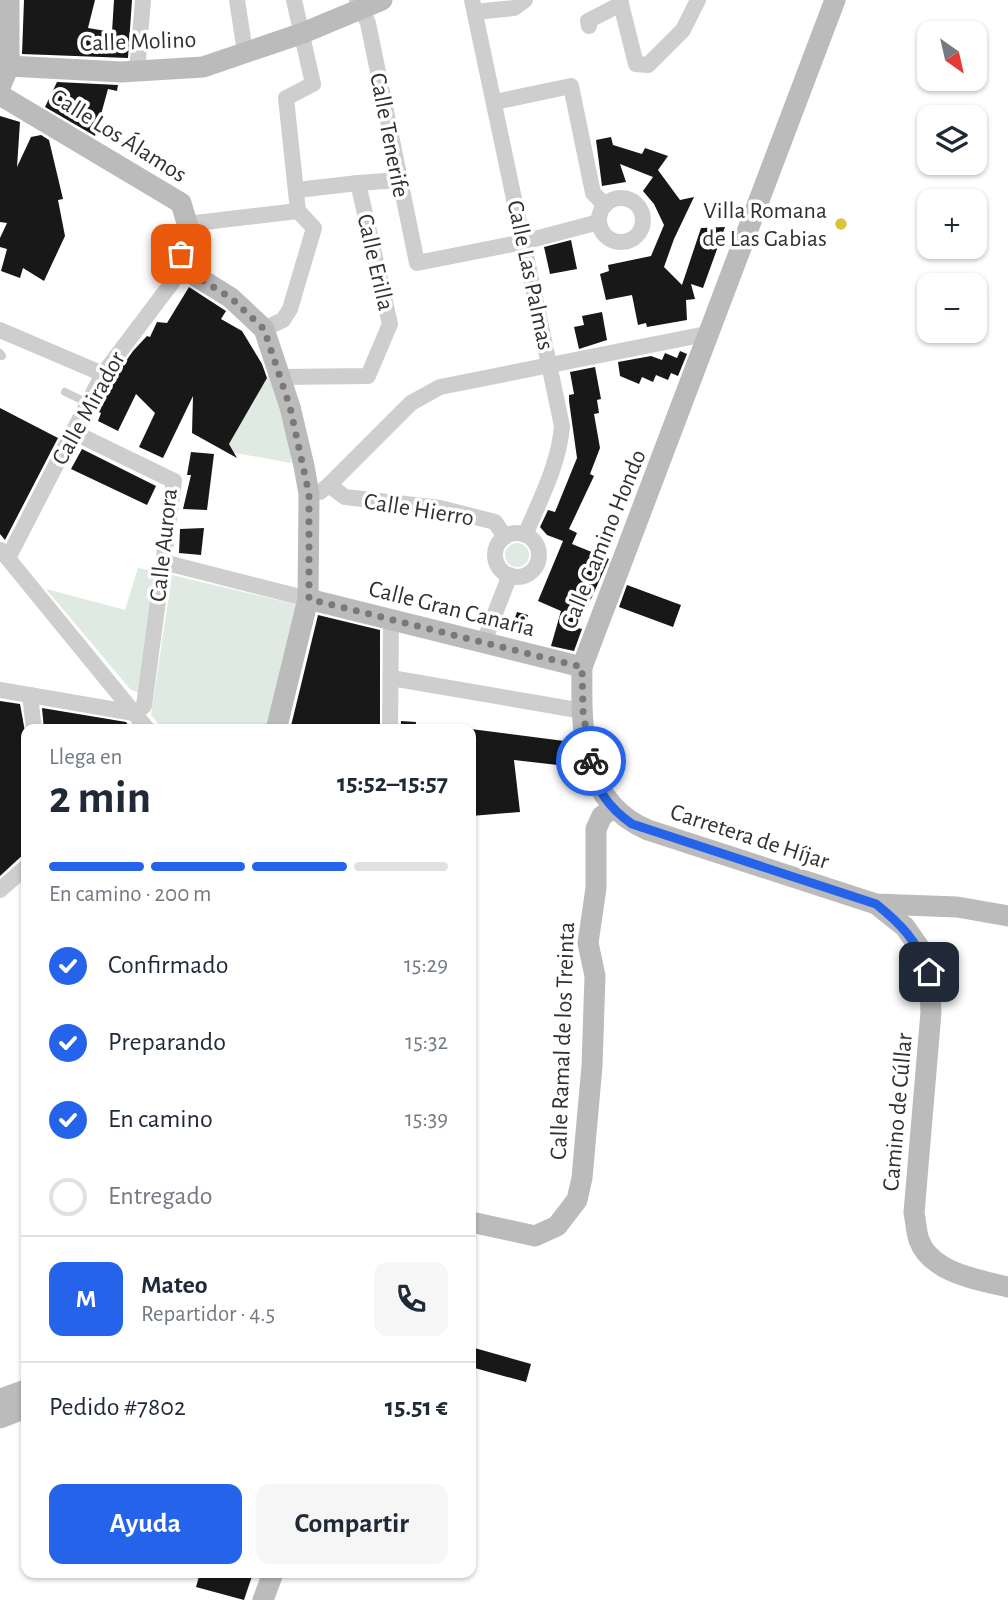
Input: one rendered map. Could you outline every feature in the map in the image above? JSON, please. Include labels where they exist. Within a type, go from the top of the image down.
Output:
[{"type":"street","points":[[0,87],[9,65],[9,0]]},
{"type":"street","points":[[137,71],[143,0]]},
{"type":"street","points":[[237,0],[245,52]]},
{"type":"street","points":[[264,329],[283,320],[290,309],[314,228],[298,211],[298,190],[286,98],[313,84],[294,0]]},
{"type":"street","name":"Calle Molino","points":[[9,65],[137,71],[203,67],[303,33],[358,5],[382,0]]},
{"type":"street","name":"Calle Camino Hondo","points":[[613,808],[595,782],[583,711],[582,667],[711,333],[768,173],[835,0]]},
{"type":"street","points":[[589,26],[588,21],[620,2],[636,64],[648,65],[683,30],[695,3]]},
{"type":"street","points":[[474,6],[519,4]]},
{"type":"street","name":"Calle Tenerife","points":[[358,5],[368,23],[416,263],[523,242]]},
{"type":"street","name":"Calle Las Palmas","points":[[474,6],[562,426],[561,445],[525,535]]},
{"type":"street","points":[[495,102],[571,86],[593,194],[605,205]]},
{"type":"street","name":"Calle Los Álamos","points":[[0,95],[181,202],[187,224]]},
{"type":"street","name":"Calle Erilla","points":[[298,190],[399,180]]},
{"type":"street","name":"Calle Erilla","points":[[281,377],[368,376],[390,324],[358,183]]},
{"type":"street","points":[[618,198],[632,201],[641,212],[641,226],[632,238],[618,241],[605,235],[599,222],[605,205],[618,198]]},
{"type":"street","points":[[278,724],[309,599],[309,494],[281,377],[264,329],[231,298],[183,268],[181,254],[190,233],[187,224],[298,211]]},
{"type":"street","points":[[523,242],[599,222]]},
{"type":"street","name":"Calle Mirador","points":[[4,553],[103,374],[159,295],[183,268]]},
{"type":"street","points":[[0,330],[103,374]]},
{"type":"street","points":[[309,494],[320,492],[329,485],[424,394],[440,387],[711,333]]},
{"type":"street","name":"Calle Aurora","points":[[73,432],[174,481],[144,706],[134,713]]},
{"type":"street","name":"Calle Hierro","points":[[329,485],[345,497],[440,508],[495,522],[505,537]]},
{"type":"street","points":[[525,535],[536,545],[539,559],[531,572],[524,576],[510,575],[499,567],[496,555],[505,537],[525,535]]},
{"type":"street","points":[[4,553],[143,724]]},
{"type":"street","points":[[163,562],[309,599]]},
{"type":"street","points":[[483,644],[510,575]]},
{"type":"street","name":"Calle Gran Canaria","points":[[309,599],[582,667]]},
{"type":"street","points":[[390,724],[391,620]]},
{"type":"street","points":[[391,678],[583,711]]},
{"type":"street","points":[[0,690],[134,713]]},
{"type":"street","points":[[30,695],[33,724]]},
{"type":"street","name":"Carretera de Híjar","points":[[613,808],[632,824],[648,830],[876,904]]},
{"type":"street","name":"Calle Ramal de los Treinta","points":[[476,1223],[535,1237],[557,1226],[577,1200],[582,1178],[592,1066],[594,976],[588,943],[596,888],[596,829],[602,817],[613,808]]},
{"type":"street","points":[[0,890],[21,871]]},
{"type":"street","points":[[876,904],[957,907],[1008,916]]},
{"type":"street","name":"Camino de Cúllar","points":[[876,904],[905,928],[921,950],[929,972],[932,1012],[914,1213],[919,1241],[930,1256],[955,1273],[1008,1287]]},
{"type":"street","points":[[0,1399],[21,1392]]},
{"type":"street","points":[[0,1418],[21,1410]]},
{"type":"street","points":[[263,1600],[271,1578]]},
{"type":"lane","points":[[65,392],[88,403]]},
{"type":"shaded area","points":[[272,369],[291,433],[291,463],[225,451],[231,448],[229,444]]},
{"type":"shaded area","points":[[517,543],[526,546],[529,555],[526,564],[517,567],[508,564],[505,555],[508,546]]},
{"type":"shaded area","points":[[138,568],[154,571],[138,692],[131,690],[46,589],[125,610]]},
{"type":"shaded area","points":[[172,575],[298,605],[268,724],[159,724],[151,715]]},
{"type":"building","points":[[24,0],[95,0],[88,28],[112,32],[114,0],[132,0],[128,58],[22,54]]},
{"type":"building","points":[[57,82],[118,85],[117,91],[108,89],[95,136],[45,107]]},
{"type":"building","points":[[0,116],[20,122],[17,167],[31,137],[41,135],[49,140],[63,199],[58,200],[65,236],[44,281],[23,268],[20,278],[1,271],[7,249],[0,247],[0,238],[7,223],[0,222]]},
{"type":"building","points":[[611,137],[613,145],[642,154],[645,148],[668,156],[658,170],[680,200],[694,197],[664,267],[682,285],[701,228],[725,227],[703,288],[691,284],[695,299],[686,300],[687,320],[647,327],[646,323],[638,325],[632,295],[606,300],[600,274],[609,271],[608,265],[651,256],[664,225],[654,204],[643,191],[653,177],[620,164],[626,182],[602,186],[596,140]]},
{"type":"building","points":[[571,240],[577,269],[550,274],[544,247]]},
{"type":"building","points":[[189,287],[226,311],[221,319],[242,331],[262,364],[267,378],[229,444],[237,458],[192,433],[193,396],[163,458],[139,447],[155,413],[136,394],[118,431],[98,421],[99,412],[116,375],[133,351],[147,336],[150,337],[157,322],[167,323]]},
{"type":"building","points":[[602,312],[607,340],[579,349],[574,327],[584,325],[582,316]]},
{"type":"building","points":[[680,351],[687,354],[678,376],[671,373],[668,380],[656,375],[653,382],[642,377],[639,384],[620,376],[618,362],[651,356],[662,360],[665,353],[677,358]]},
{"type":"building","points":[[595,367],[601,399],[597,400],[599,413],[594,414],[600,448],[590,474],[594,476],[569,529],[577,533],[572,544],[609,559],[578,628],[582,629],[574,651],[551,646],[561,611],[538,601],[563,541],[547,535],[540,527],[548,510],[555,512],[577,458],[569,401],[569,395],[574,394],[570,372]]},
{"type":"building","points":[[0,408],[58,438],[5,540],[0,534]]},
{"type":"building","points":[[82,449],[156,486],[147,505],[71,469]]},
{"type":"building","points":[[191,452],[214,454],[207,510],[183,509],[191,475],[187,475]]},
{"type":"building","points":[[204,528],[201,555],[179,553],[180,529]]},
{"type":"building","points":[[627,585],[681,605],[673,627],[619,607]]},
{"type":"building","points":[[517,612],[528,615],[521,636],[510,632]]},
{"type":"building","points":[[318,615],[380,630],[380,724],[291,724]]},
{"type":"building","points":[[0,701],[20,704],[24,724],[21,724],[21,857],[0,876]]},
{"type":"building","points":[[42,708],[128,724],[43,724]]},
{"type":"building","points":[[401,721],[416,722],[416,724],[401,724]]},
{"type":"building","points":[[476,730],[572,742],[575,767],[514,760],[520,812],[476,816]]},
{"type":"building","points":[[476,1348],[531,1364],[526,1382],[476,1368]]},
{"type":"building","points":[[199,1578],[251,1578],[244,1600],[196,1587]]},
{"type":"way so far","points":[[181,254],[183,268],[231,298],[264,329],[290,407],[309,494],[309,599],[582,667],[583,711],[591,761]]},
{"type":"place","name":"Villa Romana de Las Gabias","points":[[841,224]]},
{"type":"route","points":[[591,761],[595,782],[602,796],[618,814],[632,824],[876,904],[905,928],[921,950],[929,972]]}]
